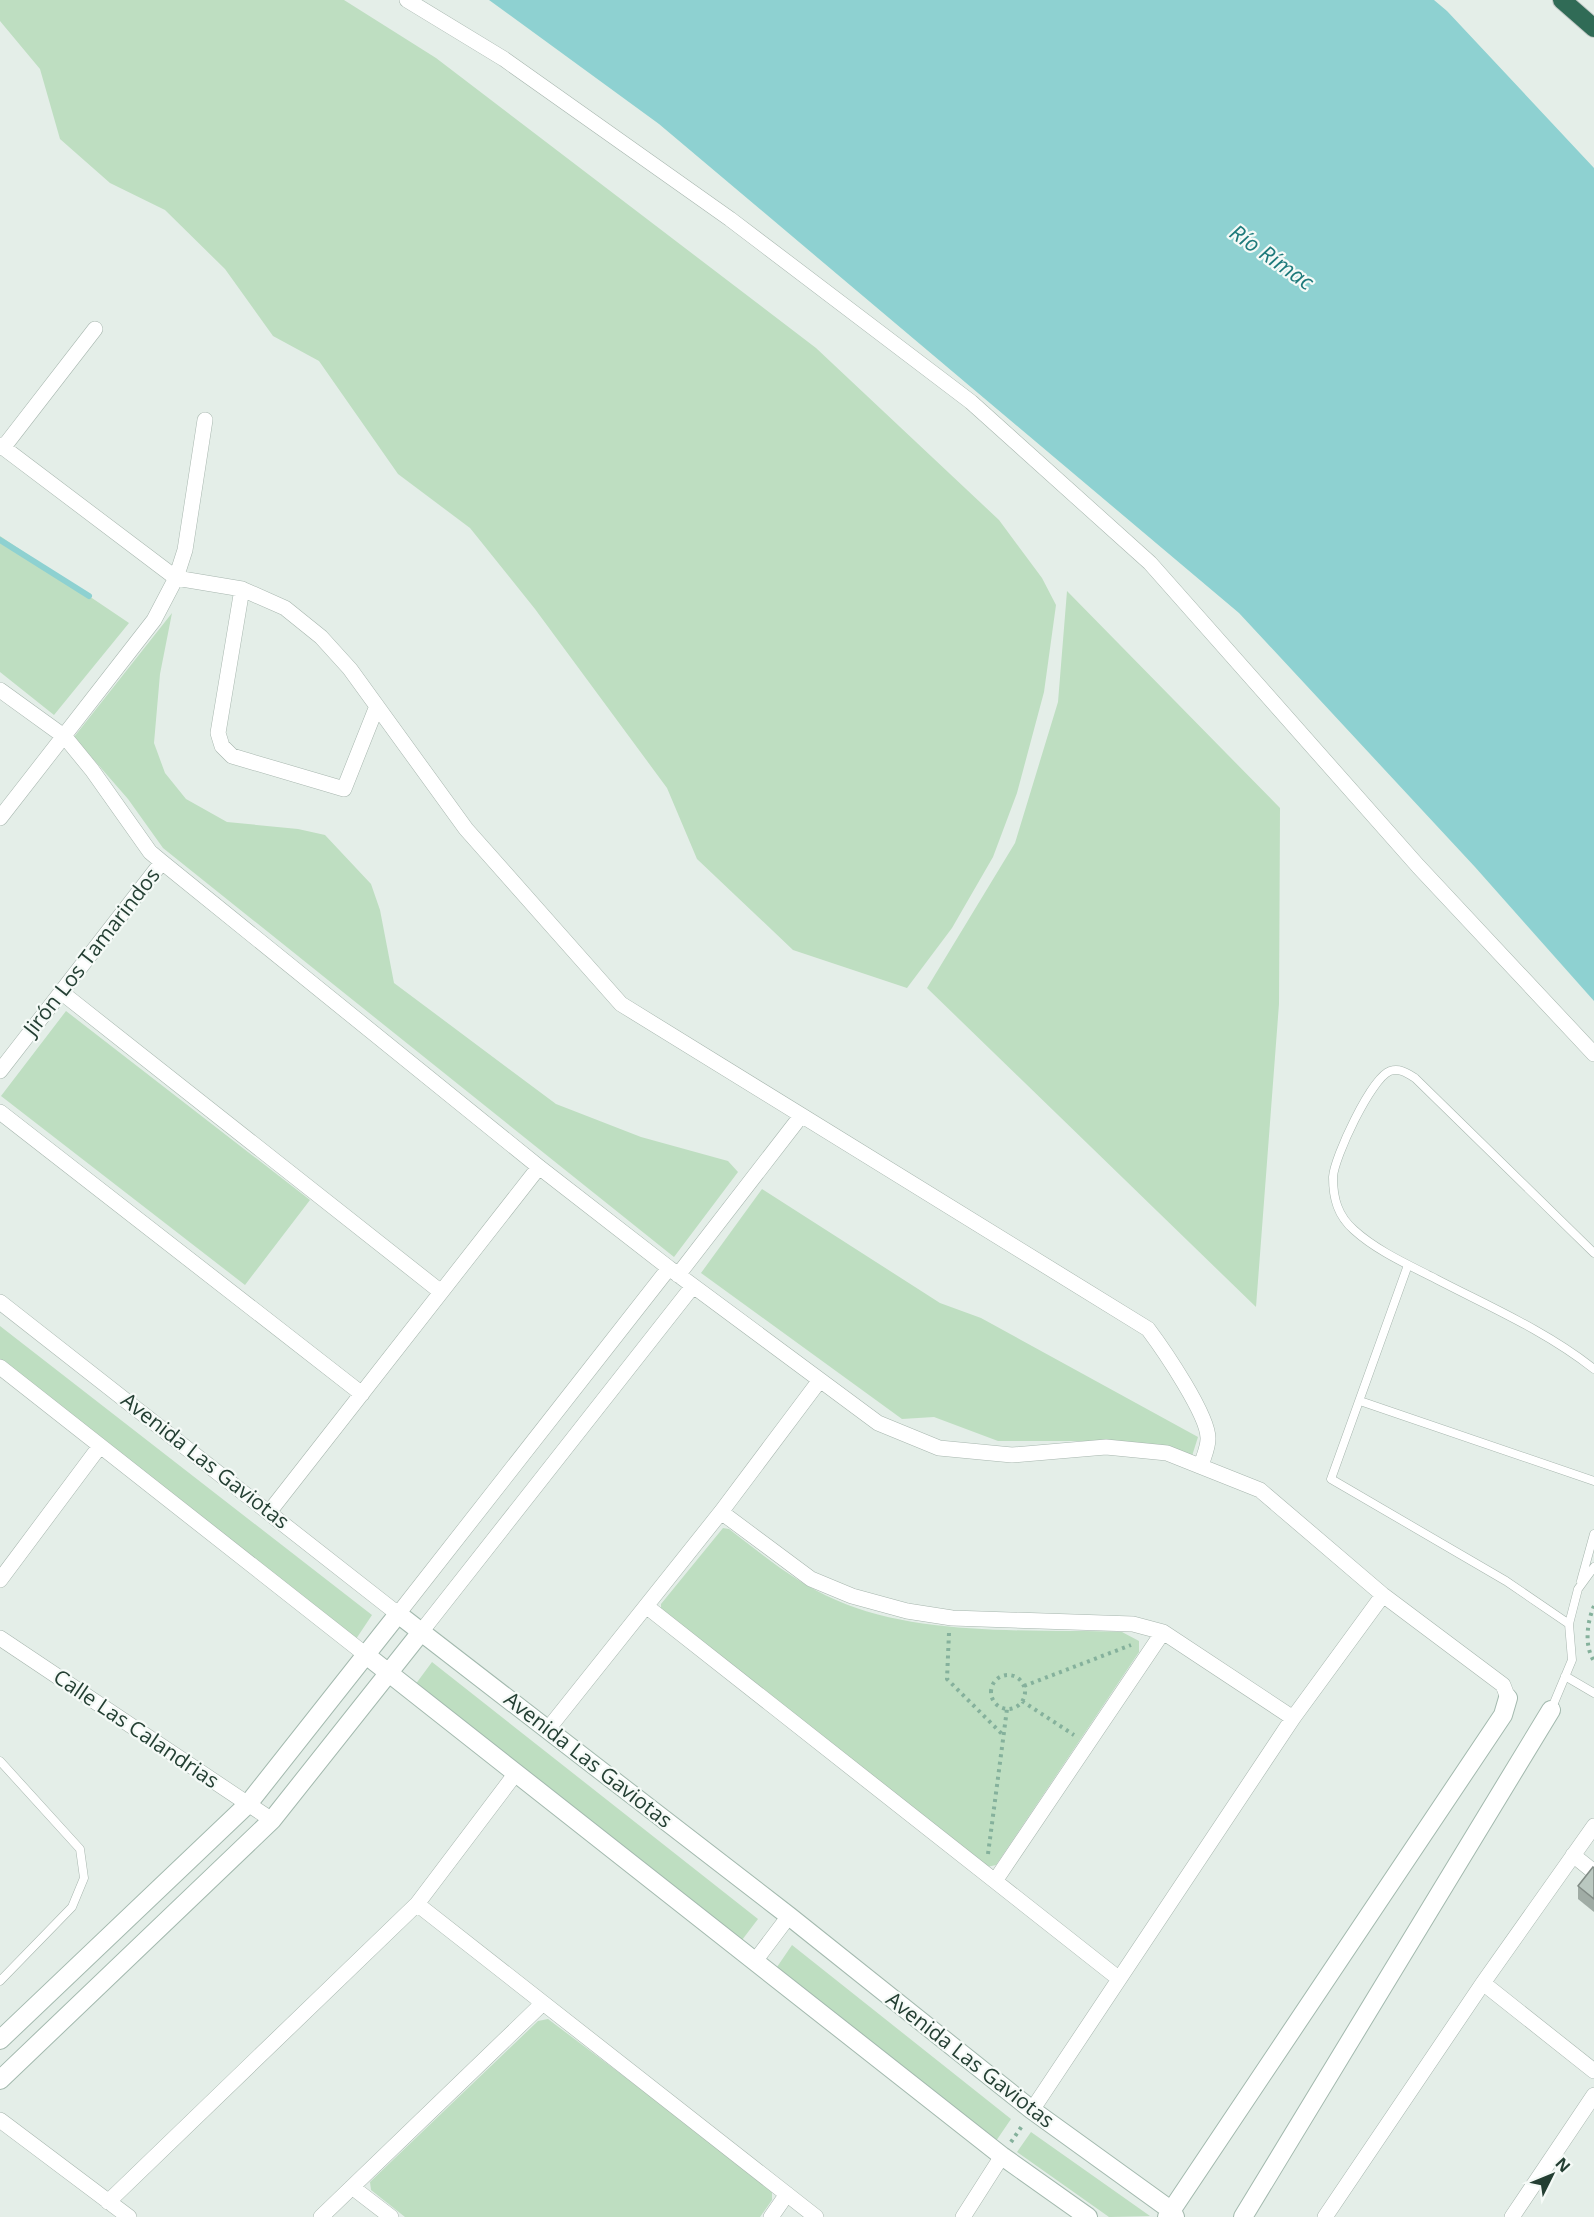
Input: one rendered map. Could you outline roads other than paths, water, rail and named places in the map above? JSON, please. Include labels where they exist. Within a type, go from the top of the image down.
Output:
[{"type":"highway","points":[[1562,0],[1594,28]]},
{"type":"street","points":[[407,0],[504,59],[721,212],[970,402],[1150,563],[1418,866],[1594,1054]]},
{"type":"street","points":[[95,329],[2,446],[176,578],[242,589],[285,608],[321,637],[350,669],[466,829],[621,1004],[1148,1329],[1190,1393],[1209,1438],[1201,1466]]},
{"type":"street","points":[[0,818],[152,623],[176,578],[185,550],[205,420]]},
{"type":"street","points":[[242,589],[218,733],[222,746],[232,756],[344,789],[377,706]]},
{"type":"street","points":[[0,690],[64,737],[92,770],[150,852],[539,1167],[674,1272],[878,1423],[939,1448],[1012,1455],[1106,1447],[1167,1453],[1260,1490],[1383,1595],[1503,1685],[1508,1698],[1503,1715],[1172,2215]]},
{"type":"street","name":"Jirón Los Tamarindos","points":[[0,1071],[162,862]]},
{"type":"street","points":[[61,992],[441,1292]]},
{"type":"street","points":[[0,1112],[362,1394]]},
{"type":"street","points":[[0,2040],[248,1804],[398,1614],[801,1116]]},
{"type":"street","points":[[270,1511],[539,1167]]},
{"type":"street","points":[[0,2080],[272,1820],[693,1286]]},
{"type":"street","name":"Avenida Las Gaviotas","points":[[0,1302],[270,1511],[421,1632],[789,1916],[1032,2110],[1172,2215]]},
{"type":"street","points":[[0,1367],[1002,2156],[1088,2217]]},
{"type":"street","points":[[548,1729],[721,1512],[820,1380]]},
{"type":"street","points":[[0,1580],[100,1446]]},
{"type":"street","points":[[721,1512],[811,1579],[852,1596],[907,1611],[952,1618],[1133,1624],[1163,1632],[1293,1718]]},
{"type":"street","points":[[1032,2110],[1293,1718],[1383,1595]]},
{"type":"street","points":[[646,1606],[1118,1978]]},
{"type":"street","points":[[995,1881],[1163,1632]]},
{"type":"street","name":"Calle Las Calandrias","points":[[0,1638],[272,1820]]},
{"type":"street","points":[[1243,2217],[1551,1710]]},
{"type":"street","points":[[108,2202],[417,1904],[516,1773]]},
{"type":"street","points":[[1325,2217],[1483,1983],[1594,1826]]},
{"type":"street","points":[[1573,1855],[1594,1872]]},
{"type":"street","points":[[417,1904],[816,2217]]},
{"type":"street","points":[[755,1961],[789,1916]]},
{"type":"street","points":[[1483,1983],[1594,2071]]},
{"type":"street","points":[[321,2217],[543,2003]]},
{"type":"street","points":[[1512,2217],[1594,2095]]},
{"type":"street","points":[[0,2120],[129,2217]]},
{"type":"street","points":[[963,2217],[1002,2156]]},
{"type":"street","points":[[352,2187],[391,2217]]},
{"type":"street","points":[[771,2217],[787,2194]]},
{"type":"lane","points":[[1594,1253],[1415,1077],[1400,1070],[1388,1072],[1373,1087],[1356,1116],[1333,1175],[1335,1201],[1340,1215],[1355,1231],[1408,1265],[1557,1341],[1594,1369]]},
{"type":"lane","points":[[1408,1265],[1331,1479],[1506,1581],[1569,1624]]},
{"type":"lane","points":[[1360,1401],[1594,1481]]},
{"type":"lane","points":[[1551,1710],[1572,1660],[1569,1624],[1594,1534]]},
{"type":"lane","points":[[1578,1589],[1594,1567]]},
{"type":"lane","points":[[1565,1676],[1594,1693]]},
{"type":"lane","points":[[0,1761],[80,1849],[84,1878],[72,1907],[0,1981]]},
{"type":"water","name":"Río Rímac","points":[[489,0],[1434,0],[1447,11],[1594,168],[1594,1001],[1475,867],[1239,613],[659,124]]},
{"type":"waterway","points":[[0,540],[89,596]]}]
